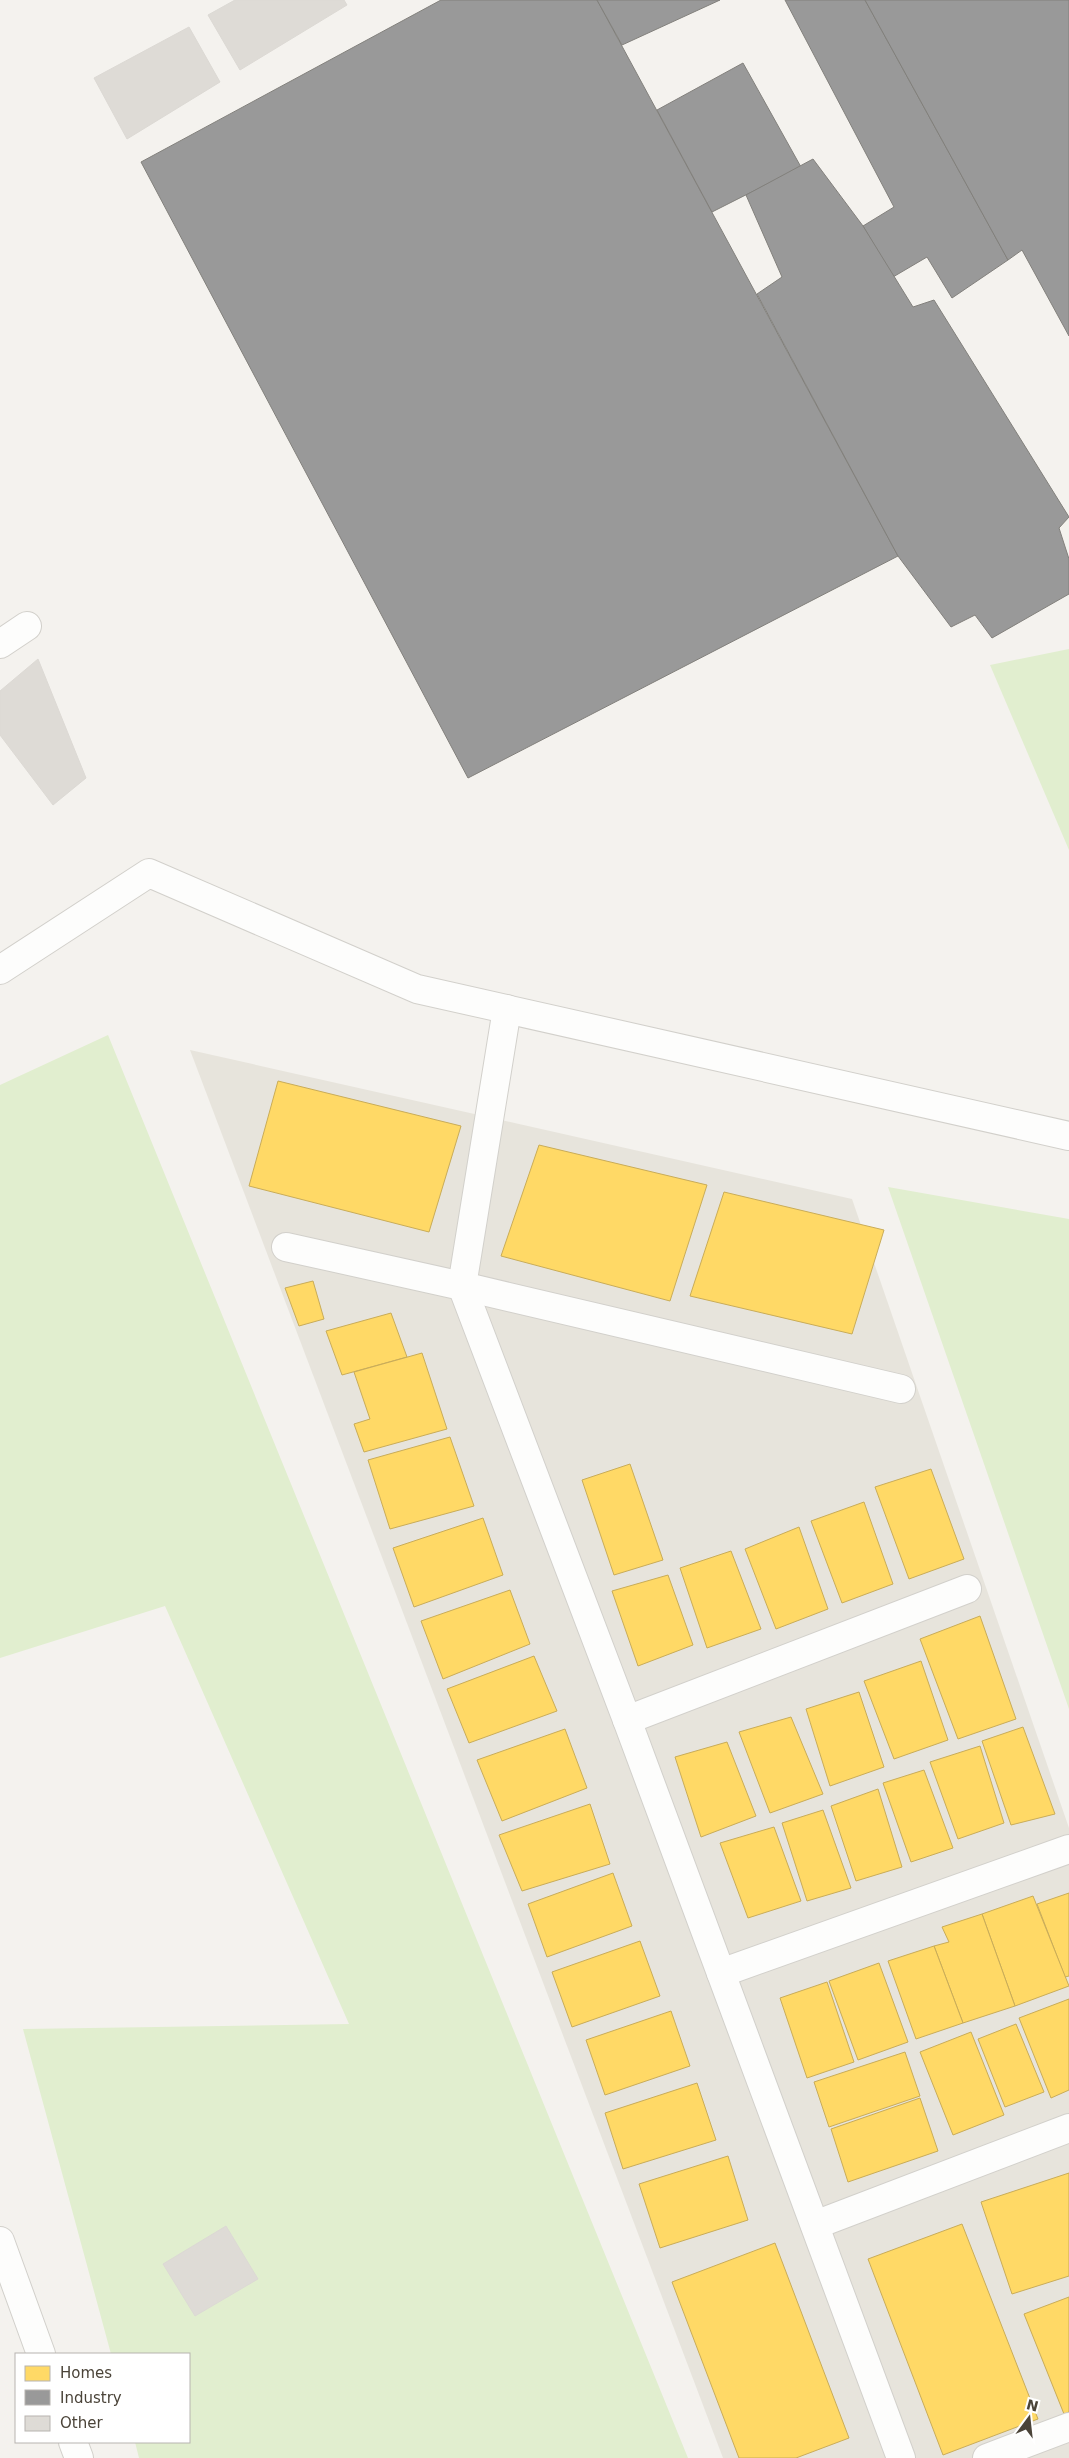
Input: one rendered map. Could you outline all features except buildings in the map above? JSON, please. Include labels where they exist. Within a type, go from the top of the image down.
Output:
[{"type":"street","points":[[0,644],[27,626]]},
{"type":"street","points":[[0,970],[149,873],[417,989],[1069,1136]]},
{"type":"street","points":[[507,1009],[462,1286],[627,1720],[901,2458]]},
{"type":"street","points":[[286,1247],[462,1286],[901,1390]]},
{"type":"street","points":[[627,1720],[967,1590]]},
{"type":"street","points":[[721,1973],[1069,1849]]},
{"type":"street","points":[[815,2225],[1069,2128]]},
{"type":"street","points":[[0,2241],[41,2353]]},
{"type":"street","points":[[987,2458],[1069,2427]]},
{"type":"street","points":[[73,2443],[79,2458]]},
{"type":"shaded area","points":[[190,1050],[852,1199],[1069,1828],[1069,2458],[723,2458]]},
{"type":"green space","points":[[1069,649],[1069,850],[990,665]]},
{"type":"green space","points":[[108,1035],[688,2458],[139,2458],[135,2443],[190,2443],[190,2353],[111,2353],[23,2029],[349,2024],[165,1606],[0,1658],[0,1085]]},
{"type":"green space","points":[[888,1187],[1069,1219],[1069,1709]]}]
